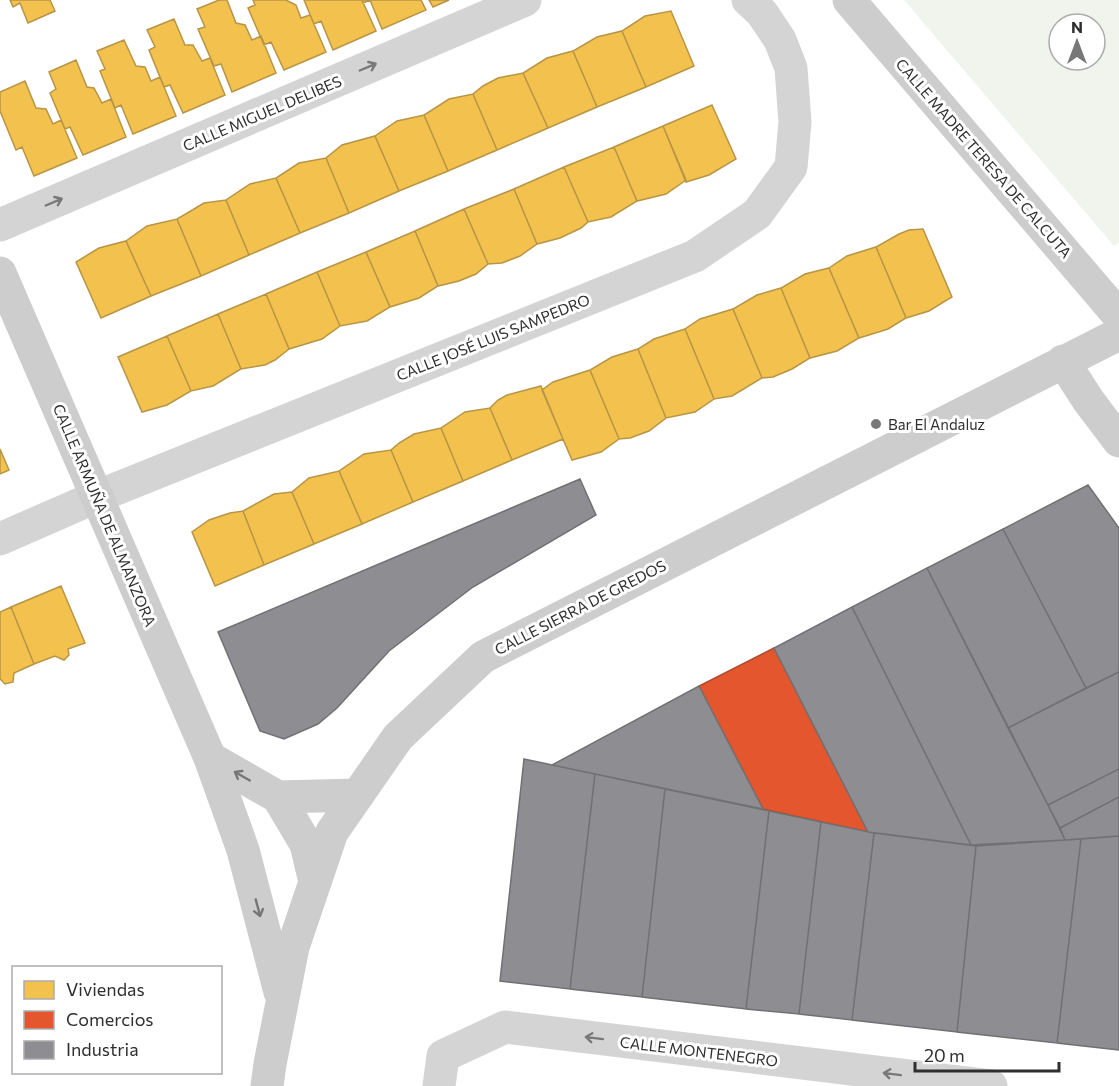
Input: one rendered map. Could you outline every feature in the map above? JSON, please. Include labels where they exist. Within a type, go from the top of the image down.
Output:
[{"type":"street","name":"CALLE MIGUEL DELIBES","points":[[0,225],[525,0]]},
{"type":"street","name":"CALLE JOSÉ LUIS SAMPEDRO","points":[[0,538],[96,497],[695,256],[757,214],[791,166],[795,122],[791,68],[780,40],[762,13],[748,0]]},
{"type":"street","name":"CALLE MADRE TERESA DE CALCUTA","points":[[849,0],[1119,316]]},
{"type":"street","name":"CALLE ARMUÑA DE ALMANZORA","points":[[0,273],[210,758],[243,850],[282,1000]]},
{"type":"street","name":"CALLE SIERRA DE GREDOS","points":[[267,1086],[293,947],[332,832],[398,737],[483,657],[1119,334]]},
{"type":"street","points":[[1063,361],[1088,400],[1119,441]]},
{"type":"street","points":[[210,758],[279,796],[358,795]]},
{"type":"street","points":[[279,796],[306,844],[315,882]]},
{"type":"street","name":"CALLE MONTENEGRO","points":[[440,1086],[443,1056],[505,1027],[992,1086]]},
{"type":"shaded area","points":[[904,0],[1119,0],[1119,243],[1114,246]]},
{"type":"building: Viviendas","points":[[10,0],[50,0],[55,11],[28,23],[20,3],[13,7]]},
{"type":"building: Viviendas","points":[[219,0],[227,0],[236,23],[245,25],[252,40],[261,36],[276,73],[232,92],[221,64],[214,66],[198,29],[205,27],[197,9]]},
{"type":"building: Viviendas","points":[[253,0],[286,0],[296,5],[301,18],[310,15],[326,52],[284,70],[271,42],[264,45],[248,8],[255,5]]},
{"type":"building: Viviendas","points":[[304,0],[362,0],[376,31],[333,50],[321,21],[314,24]]},
{"type":"building: Viviendas","points":[[370,0],[421,0],[426,10],[382,29]]},
{"type":"building: Viviendas","points":[[429,0],[449,0],[433,7]]},
{"type":"building: Viviendas","points":[[671,11],[694,66],[646,87],[622,31],[645,16]]},
{"type":"building: Viviendas","points":[[174,19],[185,45],[193,45],[202,61],[210,58],[225,95],[183,113],[170,85],[164,87],[149,50],[155,47],[147,30]]},
{"type":"building: Viviendas","points":[[622,31],[646,87],[597,107],[573,51],[597,37]]},
{"type":"building: Viviendas","points":[[124,40],[136,66],[145,67],[151,81],[160,77],[176,116],[133,134],[121,105],[115,108],[100,71],[105,69],[97,51]]},
{"type":"building: Viviendas","points":[[573,51],[597,107],[548,128],[523,73],[547,58]]},
{"type":"building: Viviendas","points":[[76,60],[87,87],[94,88],[102,103],[111,99],[126,137],[83,155],[70,127],[65,129],[50,93],[56,89],[49,72]]},
{"type":"building: Viviendas","points":[[523,73],[548,128],[497,150],[473,94],[498,78]]},
{"type":"building: Viviendas","points":[[25,81],[36,108],[46,109],[53,124],[61,120],[77,158],[34,176],[22,147],[16,150],[0,111],[0,92]]},
{"type":"building: Viviendas","points":[[473,94],[497,150],[448,171],[424,115],[449,99]]},
{"type":"building: Viviendas","points":[[712,105],[736,159],[709,175],[686,182],[663,126]]},
{"type":"building: Viviendas","points":[[424,115],[448,171],[399,191],[375,136],[397,121]]},
{"type":"building: Viviendas","points":[[663,126],[686,180],[666,194],[637,201],[614,147]]},
{"type":"building: Viviendas","points":[[375,136],[399,191],[349,213],[326,158],[342,145]]},
{"type":"building: Viviendas","points":[[614,147],[637,201],[611,217],[588,222],[564,167]]},
{"type":"building: Viviendas","points":[[326,158],[349,213],[300,233],[276,178],[299,163]]},
{"type":"building: Viviendas","points":[[564,167],[588,222],[560,238],[537,244],[514,189]]},
{"type":"building: Viviendas","points":[[276,178],[300,233],[249,255],[226,200],[250,184]]},
{"type":"building: Viviendas","points":[[514,189],[537,244],[520,256],[502,263],[488,264],[464,209]]},
{"type":"building: Viviendas","points":[[226,200],[249,255],[201,276],[177,219],[204,203]]},
{"type":"building: Viviendas","points":[[464,209],[488,264],[476,274],[438,286],[415,231]]},
{"type":"building: Viviendas","points":[[177,219],[201,276],[151,296],[126,241],[147,226]]},
{"type":"building: Viviendas","points":[[923,229],[952,297],[929,311],[906,318],[876,247],[909,230]]},
{"type":"building: Viviendas","points":[[415,231],[438,286],[419,298],[390,307],[366,252]]},
{"type":"building: Viviendas","points":[[126,241],[151,296],[101,318],[76,262],[99,248]]},
{"type":"building: Viviendas","points":[[876,247],[906,318],[888,329],[859,338],[829,268],[847,256]]},
{"type":"building: Viviendas","points":[[366,252],[390,307],[367,321],[340,326],[317,272]]},
{"type":"building: Viviendas","points":[[829,268],[859,338],[837,351],[810,358],[781,288],[805,274]]},
{"type":"building: Viviendas","points":[[317,272],[340,326],[322,339],[289,349],[266,294]]},
{"type":"building: Viviendas","points":[[781,288],[810,358],[773,377],[762,378],[733,309],[757,295]]},
{"type":"building: Viviendas","points":[[266,294],[289,349],[265,365],[241,369],[218,314]]},
{"type":"building: Viviendas","points":[[733,309],[762,378],[732,396],[714,399],[685,329],[700,319]]},
{"type":"building: Viviendas","points":[[218,314],[241,369],[213,386],[191,391],[167,336]]},
{"type":"building: Viviendas","points":[[685,329],[714,399],[695,412],[666,418],[638,349],[654,339]]},
{"type":"building: Viviendas","points":[[167,336],[191,391],[167,405],[142,412],[118,357]]},
{"type":"building: Viviendas","points":[[638,349],[666,418],[649,431],[630,438],[619,439],[590,370],[612,357]]},
{"type":"building: Viviendas","points":[[590,370],[619,439],[601,452],[572,460],[542,390],[553,382]]},
{"type":"building: Viviendas","points":[[541,386],[563,439],[512,460],[490,408],[507,395]]},
{"type":"building: Viviendas","points":[[490,408],[512,460],[463,481],[441,428],[465,412]]},
{"type":"building: Viviendas","points":[[441,428],[463,481],[413,502],[391,450],[414,434]]},
{"type":"building: Viviendas","points":[[0,449],[9,470],[0,474]]},
{"type":"building: Viviendas","points":[[391,450],[413,502],[362,524],[339,471],[364,454]]},
{"type":"building: Viviendas","points":[[339,471],[362,524],[314,544],[292,492],[309,478]]},
{"type":"building: Viviendas","points":[[292,492],[314,544],[264,565],[243,511],[274,494]]},
{"type":"building: Viviendas","points":[[243,511],[264,565],[215,586],[192,532],[209,520]]},
{"type":"building: Viviendas","points":[[61,586],[85,643],[68,649],[69,655],[64,660],[55,656],[34,664],[11,607]]},
{"type":"building: Viviendas","points":[[11,607],[34,664],[14,673],[13,682],[5,684],[0,679],[0,612]]},
{"type":"building: Comercios","points":[[774,648],[868,832],[763,809],[699,686]]},
{"type":"building: Industria","points":[[580,479],[596,515],[473,587],[389,651],[337,708],[318,724],[284,739],[260,731],[218,632]]},
{"type":"building: Industria","points":[[1088,485],[1119,528],[1119,672],[1086,688],[1003,529]]},
{"type":"building: Industria","points":[[1003,529],[1086,688],[1008,728],[927,568]]},
{"type":"building: Industria","points":[[927,568],[1065,840],[971,845],[852,607]]},
{"type":"building: Industria","points":[[852,607],[971,845],[868,832],[774,648]]},
{"type":"building: Industria","points":[[1119,672],[1119,769],[1048,805],[1008,728]]},
{"type":"building: Industria","points":[[699,686],[763,809],[552,765]]},
{"type":"building: Industria","points":[[524,759],[595,774],[570,989],[500,981]]},
{"type":"building: Industria","points":[[1119,769],[1119,797],[1060,828],[1048,805]]},
{"type":"building: Industria","points":[[595,774],[665,789],[642,997],[570,989]]},
{"type":"building: Industria","points":[[665,789],[769,811],[746,1009],[642,997]]},
{"type":"building: Industria","points":[[1119,797],[1119,836],[1065,840],[1060,828]]},
{"type":"building: Industria","points":[[769,811],[821,822],[799,1014],[746,1009]]},
{"type":"building: Industria","points":[[821,822],[874,833],[852,1020],[799,1014]]},
{"type":"building: Industria","points":[[874,833],[976,846],[957,1032],[852,1020]]},
{"type":"building: Industria","points":[[1119,836],[1119,1050],[1057,1043],[1081,839]]},
{"type":"building: Industria","points":[[1081,839],[1057,1043],[957,1032],[976,846]]},
{"type":"place","name":"Bar El Andaluz","points":[[876,424]]}]
